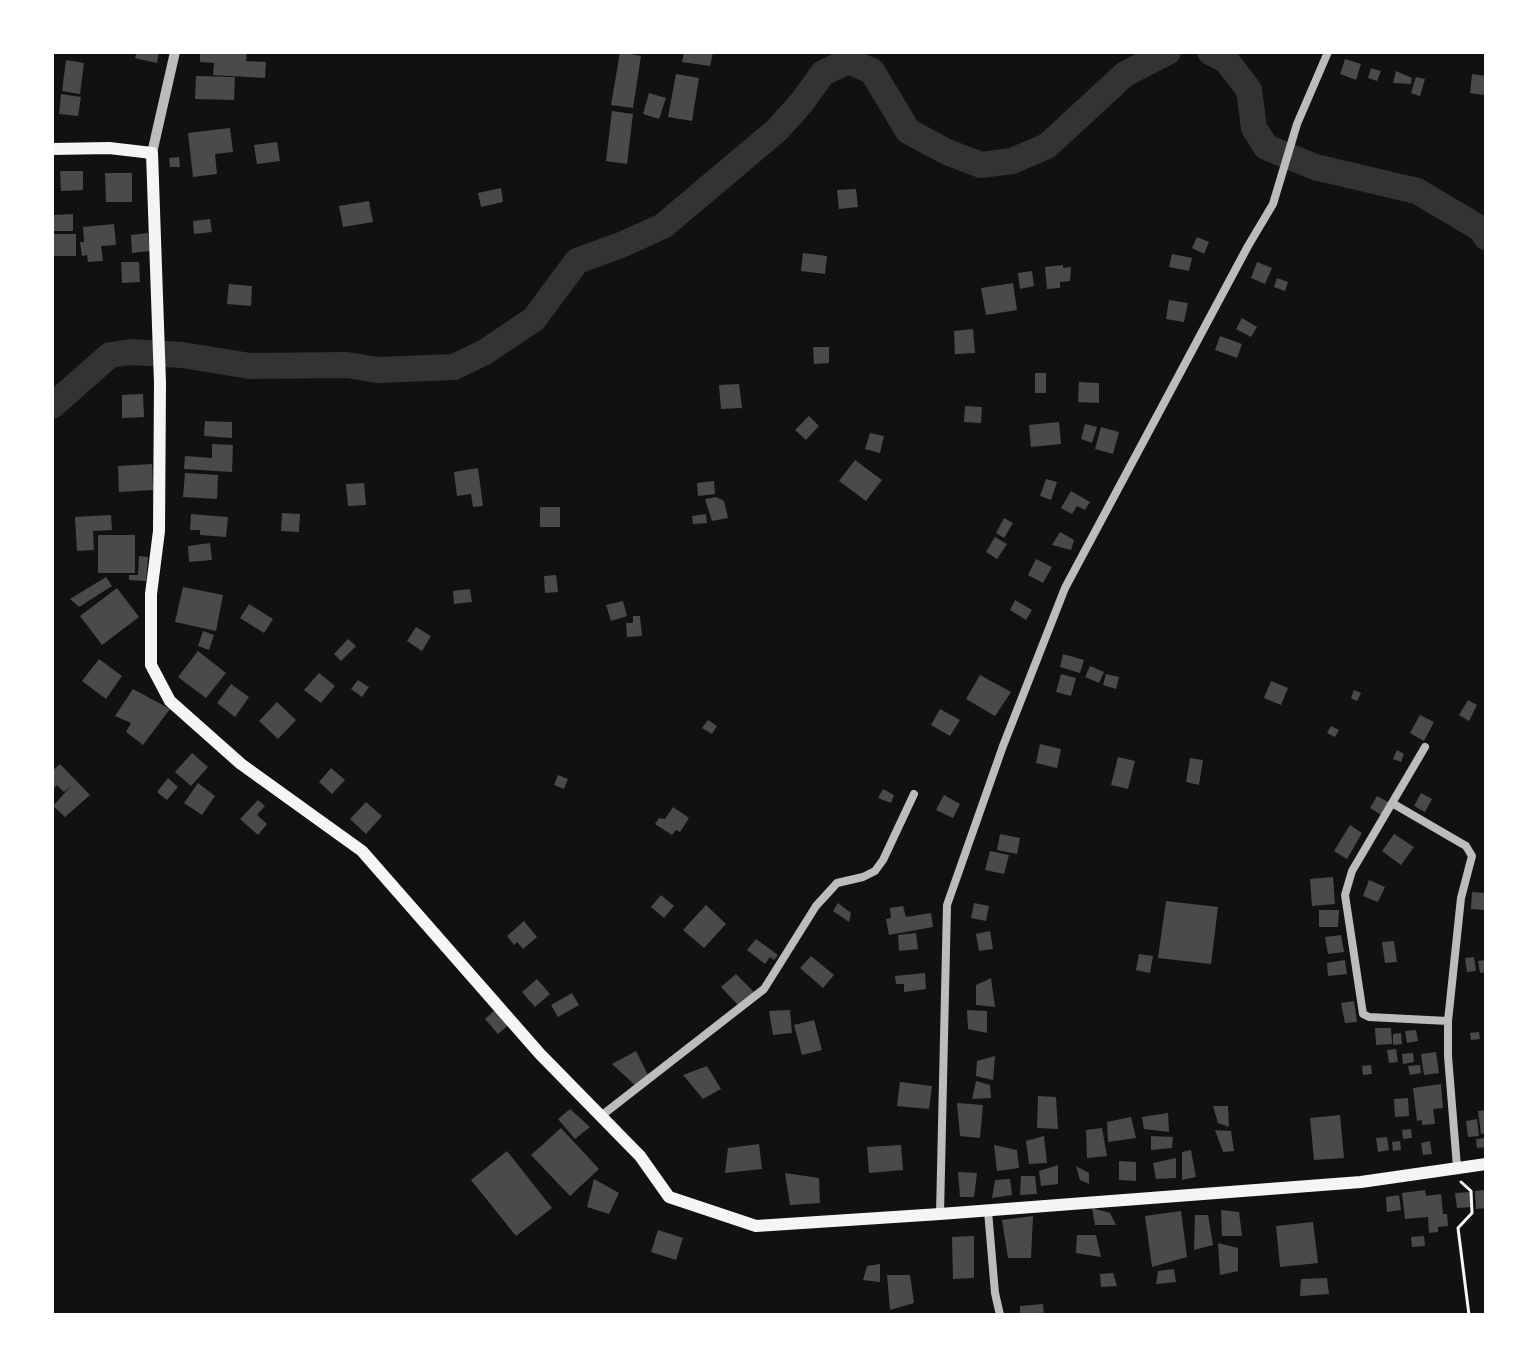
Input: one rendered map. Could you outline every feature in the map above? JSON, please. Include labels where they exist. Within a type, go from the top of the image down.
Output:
[{"type":"main road","points":[[52,149],[109,148],[152,153],[160,383],[159,531],[151,594],[151,665],[170,701],[241,764],[362,851],[540,1054],[640,1156],[669,1197],[756,1226],[1361,1182],[1486,1164]]},
{"type":"street","points":[[152,153],[175,52]]},
{"type":"street","points":[[940,1214],[947,905],[1003,746],[1065,588],[1273,204],[1297,124],[1328,52]]},
{"type":"street","points":[[1425,747],[1352,871],[1345,895],[1363,1014],[1369,1017],[1448,1021]]},
{"type":"street","points":[[601,1116],[764,989],[816,906],[837,883],[875,871],[914,794]]},
{"type":"street","points":[[1392,803],[1466,846],[1472,856],[1461,898],[1448,1021],[1457,1167]]},
{"type":"street","points":[[988,1211],[995,1293],[1000,1315]]},
{"type":"path","points":[[1457,1167],[1458,1180],[1471,1191],[1472,1213],[1458,1228],[1469,1315]]},
{"type":"building","points":[[137,52],[159,52],[157,63],[135,58]]},
{"type":"building","points":[[200,52],[247,52],[246,61],[266,62],[265,78],[213,75],[214,63],[200,62]]},
{"type":"building","points":[[620,52],[641,56],[633,108],[611,105]]},
{"type":"building","points":[[684,52],[713,52],[710,66],[682,62]]},
{"type":"building","points":[[1345,59],[1361,64],[1356,80],[1340,74]]},
{"type":"building","points":[[66,60],[84,63],[80,94],[62,91]]},
{"type":"building","points":[[1371,68],[1381,71],[1377,81],[1368,78]]},
{"type":"building","points":[[1396,71],[1412,78],[1411,84],[1393,83]]},
{"type":"building","points":[[676,74],[699,78],[692,121],[668,117]]},
{"type":"building","points":[[1472,74],[1486,76],[1484,95],[1470,93]]},
{"type":"building","points":[[196,76],[235,77],[234,100],[195,99]]},
{"type":"building","points":[[1416,77],[1425,79],[1420,96],[1411,93]]},
{"type":"building","points":[[649,93],[666,98],[659,119],[643,114]]},
{"type":"building","points":[[61,94],[81,97],[78,116],[59,114]]},
{"type":"building","points":[[612,111],[633,114],[627,164],[606,161]]},
{"type":"building","points":[[230,128],[233,152],[215,154],[217,174],[193,177],[188,133]]},
{"type":"building","points":[[277,142],[280,161],[257,164],[254,145]]},
{"type":"building","points":[[179,157],[180,167],[170,167],[169,158]]},
{"type":"building","points":[[60,171],[83,171],[83,190],[61,191]]},
{"type":"building","points":[[105,173],[132,173],[132,202],[106,202]]},
{"type":"building","points":[[501,188],[503,202],[481,207],[478,193]]},
{"type":"building","points":[[856,189],[858,207],[839,209],[837,190]]},
{"type":"building","points":[[369,201],[373,222],[343,227],[339,206]]},
{"type":"building","points":[[73,214],[73,231],[52,231],[52,215]]},
{"type":"building","points":[[210,219],[212,232],[194,234],[193,221]]},
{"type":"building","points":[[114,224],[116,245],[101,246],[103,261],[88,262],[87,255],[82,256],[80,242],[84,242],[83,227]]},
{"type":"building","points":[[148,233],[150,251],[132,253],[131,235]]},
{"type":"building","points":[[52,234],[76,234],[76,256],[52,256]]},
{"type":"building","points":[[1197,237],[1209,242],[1204,254],[1192,248]]},
{"type":"building","points":[[803,253],[827,256],[825,274],[801,271]]},
{"type":"building","points":[[1172,254],[1192,258],[1189,271],[1169,267]]},
{"type":"building","points":[[121,262],[139,262],[140,282],[122,283]]},
{"type":"building","points":[[1257,262],[1272,268],[1265,284],[1251,278]]},
{"type":"building","points":[[1063,265],[1063,268],[1071,267],[1070,281],[1060,282],[1060,288],[1047,289],[1045,267]]},
{"type":"building","points":[[1032,271],[1034,286],[1020,289],[1018,273]]},
{"type":"building","points":[[1277,278],[1288,282],[1285,291],[1274,287]]},
{"type":"building","points":[[1013,283],[1017,310],[986,315],[981,288]]},
{"type":"building","points":[[229,284],[252,286],[251,306],[227,304]]},
{"type":"building","points":[[1169,300],[1188,303],[1184,322],[1166,319]]},
{"type":"building","points":[[1242,318],[1257,327],[1251,337],[1236,329]]},
{"type":"building","points":[[973,329],[975,353],[955,354],[954,331]]},
{"type":"building","points":[[1220,336],[1242,344],[1237,358],[1215,350]]},
{"type":"building","points":[[813,347],[829,347],[829,363],[814,364]]},
{"type":"building","points":[[1035,373],[1046,373],[1046,393],[1035,393]]},
{"type":"building","points":[[1079,382],[1099,383],[1099,403],[1078,402]]},
{"type":"building","points":[[739,384],[742,408],[721,409],[719,385]]},
{"type":"building","points":[[143,394],[144,417],[122,418],[122,395]]},
{"type":"building","points":[[965,406],[982,407],[981,423],[964,422]]},
{"type":"building","points":[[809,416],[819,426],[806,440],[795,430]]},
{"type":"building","points":[[205,421],[232,422],[232,438],[204,436]]},
{"type":"building","points":[[1059,422],[1061,444],[1031,447],[1029,425]]},
{"type":"building","points":[[1085,424],[1097,427],[1092,443],[1081,439]]},
{"type":"building","points":[[1101,427],[1119,432],[1113,454],[1095,449]]},
{"type":"building","points":[[870,433],[884,436],[880,453],[865,449]]},
{"type":"building","points":[[212,444],[233,445],[232,472],[184,469],[185,456],[212,458]]},
{"type":"building","points":[[855,460],[882,480],[866,501],[839,481]]},
{"type":"building","points":[[152,464],[153,490],[119,492],[118,466]]},
{"type":"building","points":[[478,468],[483,506],[473,507],[471,494],[457,496],[454,472]]},
{"type":"building","points":[[185,473],[218,475],[217,499],[183,497]]},
{"type":"building","points":[[1046,479],[1057,482],[1051,500],[1040,496]]},
{"type":"building","points":[[714,481],[715,494],[698,496],[697,483]]},
{"type":"building","points":[[364,483],[366,505],[348,506],[346,484]]},
{"type":"building","points":[[1071,491],[1090,502],[1085,510],[1077,506],[1072,514],[1061,508]]},
{"type":"building","points":[[716,497],[724,501],[728,518],[712,521],[705,499]]},
{"type":"building","points":[[540,507],[560,507],[560,527],[540,527]]},
{"type":"building","points":[[282,513],[300,514],[299,532],[281,531]]},
{"type":"building","points":[[191,514],[228,517],[226,537],[200,535],[200,530],[190,530]]},
{"type":"building","points":[[706,514],[707,523],[693,524],[692,516]]},
{"type":"building","points":[[111,515],[112,530],[93,531],[94,550],[77,551],[75,517]]},
{"type":"building","points":[[1004,518],[1013,523],[1004,538],[996,533]]},
{"type":"building","points":[[1060,532],[1074,540],[1071,550],[1052,545]]},
{"type":"building","points":[[98,535],[135,535],[135,573],[98,573]]},
{"type":"building","points":[[995,537],[1007,544],[997,559],[986,552]]},
{"type":"building","points":[[210,543],[212,560],[189,562],[188,546]]},
{"type":"building","points":[[139,556],[148,557],[146,581],[129,580],[129,575],[138,575]]},
{"type":"building","points":[[1036,559],[1052,567],[1043,583],[1028,575]]},
{"type":"building","points":[[556,575],[558,592],[545,593],[544,576]]},
{"type":"building","points":[[106,577],[112,586],[79,607],[70,599]]},
{"type":"building","points":[[183,587],[223,595],[216,631],[175,622]]},
{"type":"building","points":[[117,588],[139,617],[102,645],[80,616]]},
{"type":"building","points":[[470,589],[472,602],[454,604],[453,591]]},
{"type":"building","points":[[1015,600],[1032,610],[1026,620],[1010,610]]},
{"type":"building","points":[[623,601],[627,616],[611,621],[606,605]]},
{"type":"building","points":[[249,604],[273,619],[264,633],[240,618]]},
{"type":"building","points":[[633,616],[640,616],[642,636],[627,637],[626,623],[633,623]]},
{"type":"building","points":[[416,627],[431,636],[422,651],[407,641]]},
{"type":"building","points":[[203,631],[214,635],[209,650],[198,646]]},
{"type":"building","points":[[348,639],[356,646],[341,661],[334,654]]},
{"type":"building","points":[[198,651],[226,673],[206,698],[178,677]]},
{"type":"building","points":[[1063,654],[1084,660],[1080,673],[1060,667]]},
{"type":"building","points":[[99,659],[122,676],[106,699],[82,681]]},
{"type":"building","points":[[1090,666],[1104,672],[1099,683],[1085,677]]},
{"type":"building","points":[[319,673],[335,686],[321,703],[304,690]]},
{"type":"building","points":[[1061,674],[1076,678],[1071,696],[1056,692]]},
{"type":"building","points":[[1106,674],[1119,677],[1116,689],[1103,685]]},
{"type":"building","points":[[980,675],[1011,692],[995,716],[966,699]]},
{"type":"building","points":[[358,680],[369,687],[362,697],[351,689]]},
{"type":"building","points":[[1271,681],[1288,688],[1281,705],[1264,698]]},
{"type":"building","points":[[231,684],[249,697],[235,717],[217,703]]},
{"type":"building","points":[[133,689],[170,709],[143,745],[126,732],[131,723],[115,716]]},
{"type":"building","points":[[1354,690],[1361,693],[1357,701],[1351,698]]},
{"type":"building","points":[[1468,700],[1477,705],[1469,721],[1459,715]]},
{"type":"building","points":[[277,702],[296,720],[278,739],[259,721]]},
{"type":"building","points":[[940,709],[960,720],[950,736],[931,725]]},
{"type":"building","points":[[1420,715],[1434,722],[1424,741],[1410,733]]},
{"type":"building","points":[[708,720],[717,726],[712,734],[702,728]]},
{"type":"building","points":[[1331,726],[1339,730],[1335,737],[1327,733]]},
{"type":"building","points":[[1040,744],[1061,749],[1057,768],[1036,763]]},
{"type":"building","points":[[1397,750],[1404,754],[1401,762],[1393,759]]},
{"type":"building","points":[[192,753],[208,767],[191,786],[175,772]]},
{"type":"building","points":[[1118,757],[1135,761],[1128,789],[1111,785]]},
{"type":"building","points":[[1190,758],[1203,760],[1199,785],[1186,782]]},
{"type":"building","points":[[60,764],[90,795],[65,817],[53,806],[71,786],[64,792],[57,785],[52,790],[52,771]]},
{"type":"building","points":[[331,768],[345,780],[332,794],[319,782]]},
{"type":"building","points":[[558,775],[568,779],[564,789],[554,785]]},
{"type":"building","points":[[168,778],[178,787],[167,800],[157,792]]},
{"type":"building","points":[[198,783],[215,796],[202,815],[184,803]]},
{"type":"building","points":[[883,789],[894,795],[891,803],[878,798]]},
{"type":"building","points":[[1421,793],[1432,799],[1425,812],[1414,806]]},
{"type":"building","points":[[944,795],[960,804],[953,818],[936,810]]},
{"type":"building","points":[[1377,796],[1390,803],[1383,816],[1370,808]]},
{"type":"building","points":[[258,800],[265,806],[257,815],[267,824],[258,835],[240,819]]},
{"type":"building","points":[[366,802],[382,816],[366,834],[350,819]]},
{"type":"building","points":[[673,807],[689,818],[680,832],[676,830],[672,835],[655,824],[659,818],[665,819]]},
{"type":"building","points":[[1350,825],[1362,833],[1347,859],[1334,851]]},
{"type":"building","points":[[1000,834],[1020,838],[1017,854],[997,850]]},
{"type":"building","points":[[1394,834],[1414,847],[1401,865],[1382,851]]},
{"type":"building","points":[[990,851],[1009,855],[1004,874],[985,870]]},
{"type":"building","points":[[1333,877],[1335,904],[1312,906],[1310,879]]},
{"type":"building","points":[[1369,880],[1385,887],[1378,902],[1363,896]]},
{"type":"building","points":[[1472,892],[1486,893],[1486,910],[1471,909]]},
{"type":"building","points":[[661,895],[674,906],[664,918],[651,907]]},
{"type":"building","points":[[1166,901],[1218,907],[1211,964],[1158,958]]},
{"type":"building","points":[[838,903],[851,913],[849,922],[833,911]]},
{"type":"building","points":[[974,903],[989,906],[986,921],[971,918]]},
{"type":"building","points":[[706,905],[726,924],[704,948],[683,930]]},
{"type":"building","points":[[903,906],[906,917],[931,913],[933,927],[889,935],[886,919],[891,918],[890,908]]},
{"type":"building","points":[[1319,910],[1339,910],[1338,927],[1319,927]]},
{"type":"building","points":[[524,921],[537,937],[523,949],[517,942],[514,945],[507,936]]},
{"type":"building","points":[[990,931],[993,949],[979,951],[976,934]]},
{"type":"building","points":[[916,933],[918,949],[899,951],[898,935]]},
{"type":"building","points":[[1341,935],[1344,952],[1328,954],[1325,937]]},
{"type":"building","points":[[756,939],[778,955],[774,960],[770,957],[765,964],[747,950]]},
{"type":"building","points":[[1394,941],[1397,962],[1385,963],[1382,942]]},
{"type":"building","points":[[1139,954],[1153,956],[1150,973],[1136,970]]},
{"type":"building","points":[[811,956],[834,975],[823,988],[800,968]]},
{"type":"building","points":[[1474,957],[1476,971],[1467,972],[1465,958]]},
{"type":"building","points":[[1345,960],[1347,974],[1328,976],[1327,963]]},
{"type":"building","points":[[1486,960],[1486,972],[1480,973],[1478,961]]},
{"type":"building","points":[[925,973],[926,989],[904,992],[904,984],[896,984],[895,976]]},
{"type":"building","points":[[736,974],[754,992],[739,1006],[721,987]]},
{"type":"building","points":[[991,978],[995,1007],[976,1005],[976,985]]},
{"type":"building","points":[[537,979],[550,994],[535,1007],[522,992]]},
{"type":"building","points":[[572,993],[579,1005],[558,1017],[551,1005]]},
{"type":"building","points":[[1354,1001],[1357,1022],[1345,1023],[1341,1003]]},
{"type":"building","points":[[497,1008],[511,1023],[498,1034],[485,1019]]},
{"type":"building","points":[[790,1010],[792,1033],[773,1035],[769,1011]]},
{"type":"building","points":[[967,1010],[987,1011],[987,1033],[968,1029]]},
{"type":"building","points":[[814,1020],[822,1050],[802,1055],[794,1025]]},
{"type":"building","points":[[1375,1028],[1391,1028],[1392,1044],[1376,1045]]},
{"type":"building","points":[[1416,1030],[1418,1041],[1407,1043],[1405,1031]]},
{"type":"building","points":[[1479,1032],[1480,1039],[1471,1040],[1470,1033]]},
{"type":"building","points":[[1401,1033],[1402,1044],[1393,1045],[1393,1034]]},
{"type":"building","points":[[1396,1049],[1398,1062],[1389,1063],[1387,1050]]},
{"type":"building","points":[[636,1051],[648,1075],[637,1087],[612,1064]]},
{"type":"building","points":[[1436,1052],[1439,1073],[1424,1075],[1421,1054]]},
{"type":"building","points":[[1413,1053],[1414,1062],[1403,1064],[1402,1054]]},
{"type":"building","points":[[995,1056],[993,1080],[976,1076],[977,1061]]},
{"type":"building","points":[[1371,1065],[1372,1074],[1363,1075],[1362,1066]]},
{"type":"building","points":[[1420,1065],[1421,1073],[1410,1075],[1408,1066]]},
{"type":"building","points":[[707,1066],[721,1089],[703,1099],[683,1075]]},
{"type":"building","points":[[976,1081],[990,1085],[991,1098],[972,1099]]},
{"type":"building","points":[[900,1082],[932,1086],[929,1109],[897,1106]]},
{"type":"building","points":[[1441,1084],[1443,1108],[1433,1109],[1435,1124],[1422,1125],[1422,1120],[1417,1121],[1413,1088]]},
{"type":"building","points":[[1038,1096],[1056,1097],[1058,1129],[1037,1128]]},
{"type":"building","points":[[1408,1098],[1409,1116],[1395,1117],[1394,1099]]},
{"type":"building","points":[[957,1103],[983,1105],[980,1138],[960,1136]]},
{"type":"building","points":[[1213,1106],[1228,1106],[1229,1127],[1218,1123]]},
{"type":"building","points":[[570,1109],[590,1127],[575,1139],[558,1119]]},
{"type":"building","points":[[1486,1110],[1486,1133],[1481,1134],[1478,1111]]},
{"type":"building","points":[[1168,1113],[1169,1132],[1144,1129],[1142,1117]]},
{"type":"building","points":[[1340,1115],[1344,1158],[1314,1160],[1310,1118]]},
{"type":"building","points":[[1131,1117],[1136,1138],[1108,1142],[1107,1122]]},
{"type":"building","points":[[1477,1119],[1479,1136],[1468,1137],[1466,1121]]},
{"type":"building","points":[[561,1128],[599,1169],[570,1196],[531,1155]]},
{"type":"building","points":[[1102,1128],[1107,1156],[1087,1158],[1086,1130]]},
{"type":"building","points":[[1411,1129],[1412,1138],[1403,1139],[1402,1130]]},
{"type":"building","points":[[1215,1130],[1231,1131],[1234,1151],[1223,1152]]},
{"type":"building","points":[[1044,1136],[1047,1163],[1029,1164],[1026,1141]]},
{"type":"building","points":[[1151,1136],[1173,1137],[1172,1148],[1151,1150]]},
{"type":"building","points":[[1387,1137],[1389,1150],[1378,1152],[1376,1138]]},
{"type":"building","points":[[1486,1138],[1486,1147],[1477,1148],[1476,1139]]},
{"type":"building","points":[[1400,1141],[1401,1150],[1393,1151],[1392,1142]]},
{"type":"building","points":[[1430,1141],[1432,1154],[1423,1155],[1421,1143]]},
{"type":"building","points":[[759,1144],[762,1169],[725,1173],[728,1148]]},
{"type":"building","points":[[901,1145],[903,1170],[869,1173],[867,1147]]},
{"type":"building","points":[[994,1145],[1017,1150],[1019,1168],[997,1171]]},
{"type":"building","points":[[1191,1150],[1196,1177],[1182,1180],[1182,1152]]},
{"type":"building","points":[[507,1151],[552,1208],[516,1236],[471,1180]]},
{"type":"building","points":[[1176,1158],[1176,1178],[1156,1179],[1153,1163]]},
{"type":"building","points":[[1119,1161],[1136,1162],[1136,1181],[1119,1180]]},
{"type":"building","points":[[1058,1165],[1058,1184],[1041,1186],[1039,1171]]},
{"type":"building","points":[[1076,1166],[1089,1173],[1089,1184],[1080,1180]]},
{"type":"building","points":[[958,1172],[977,1173],[974,1197],[960,1197]]},
{"type":"building","points":[[785,1173],[819,1178],[820,1203],[790,1205]]},
{"type":"building","points":[[1021,1176],[1035,1176],[1037,1194],[1020,1195]]},
{"type":"building","points":[[594,1179],[619,1193],[609,1214],[587,1207]]},
{"type":"building","points":[[1010,1179],[1012,1195],[992,1198],[995,1180]]},
{"type":"building","points":[[1425,1190],[1426,1196],[1441,1194],[1448,1226],[1438,1227],[1438,1232],[1429,1233],[1428,1217],[1405,1219],[1402,1193]]},
{"type":"building","points":[[1486,1190],[1486,1208],[1476,1209],[1475,1191]]},
{"type":"building","points":[[1470,1192],[1471,1207],[1457,1208],[1455,1193]]},
{"type":"building","points":[[1399,1195],[1401,1210],[1387,1212],[1386,1197]]},
{"type":"building","points":[[1092,1208],[1110,1213],[1116,1225],[1095,1225]]},
{"type":"building","points":[[1221,1210],[1239,1212],[1242,1236],[1222,1236]]},
{"type":"building","points":[[1181,1211],[1187,1257],[1152,1267],[1145,1216]]},
{"type":"building","points":[[1195,1215],[1208,1215],[1213,1245],[1194,1250]]},
{"type":"building","points":[[1033,1216],[1031,1258],[1008,1258],[1002,1220]]},
{"type":"building","points":[[1313,1222],[1318,1263],[1280,1267],[1276,1226]]},
{"type":"building","points":[[658,1230],[683,1238],[676,1260],[651,1252]]},
{"type":"building","points":[[1077,1235],[1096,1235],[1101,1257],[1076,1253]]},
{"type":"building","points":[[974,1236],[974,1278],[953,1279],[952,1237]]},
{"type":"building","points":[[1424,1236],[1425,1246],[1412,1247],[1411,1237]]},
{"type":"building","points":[[1218,1243],[1238,1248],[1238,1271],[1220,1275]]},
{"type":"building","points":[[880,1264],[880,1282],[863,1280],[867,1266]]},
{"type":"building","points":[[1174,1269],[1176,1282],[1156,1284],[1158,1271]]},
{"type":"building","points":[[1113,1273],[1117,1286],[1101,1287],[1100,1274]]},
{"type":"building","points":[[887,1275],[910,1275],[914,1303],[890,1310]]},
{"type":"building","points":[[1327,1278],[1329,1294],[1300,1296],[1301,1279]]},
{"type":"building","points":[[1043,1304],[1044,1315],[1020,1315],[1020,1306]]},
{"type":"waterway","points":[[52,406],[110,355],[131,352],[182,355],[250,366],[347,365],[378,370],[454,367],[485,352],[534,319],[577,261],[663,226],[777,130],[823,73],[848,61],[872,71],[908,131],[947,152],[981,165],[1012,161],[1047,146],[1125,74],[1168,52]]},
{"type":"waterway","points":[[1210,52],[1226,60],[1249,90],[1254,128],[1266,147],[1315,167],[1417,191],[1481,229],[1486,237]]}]
